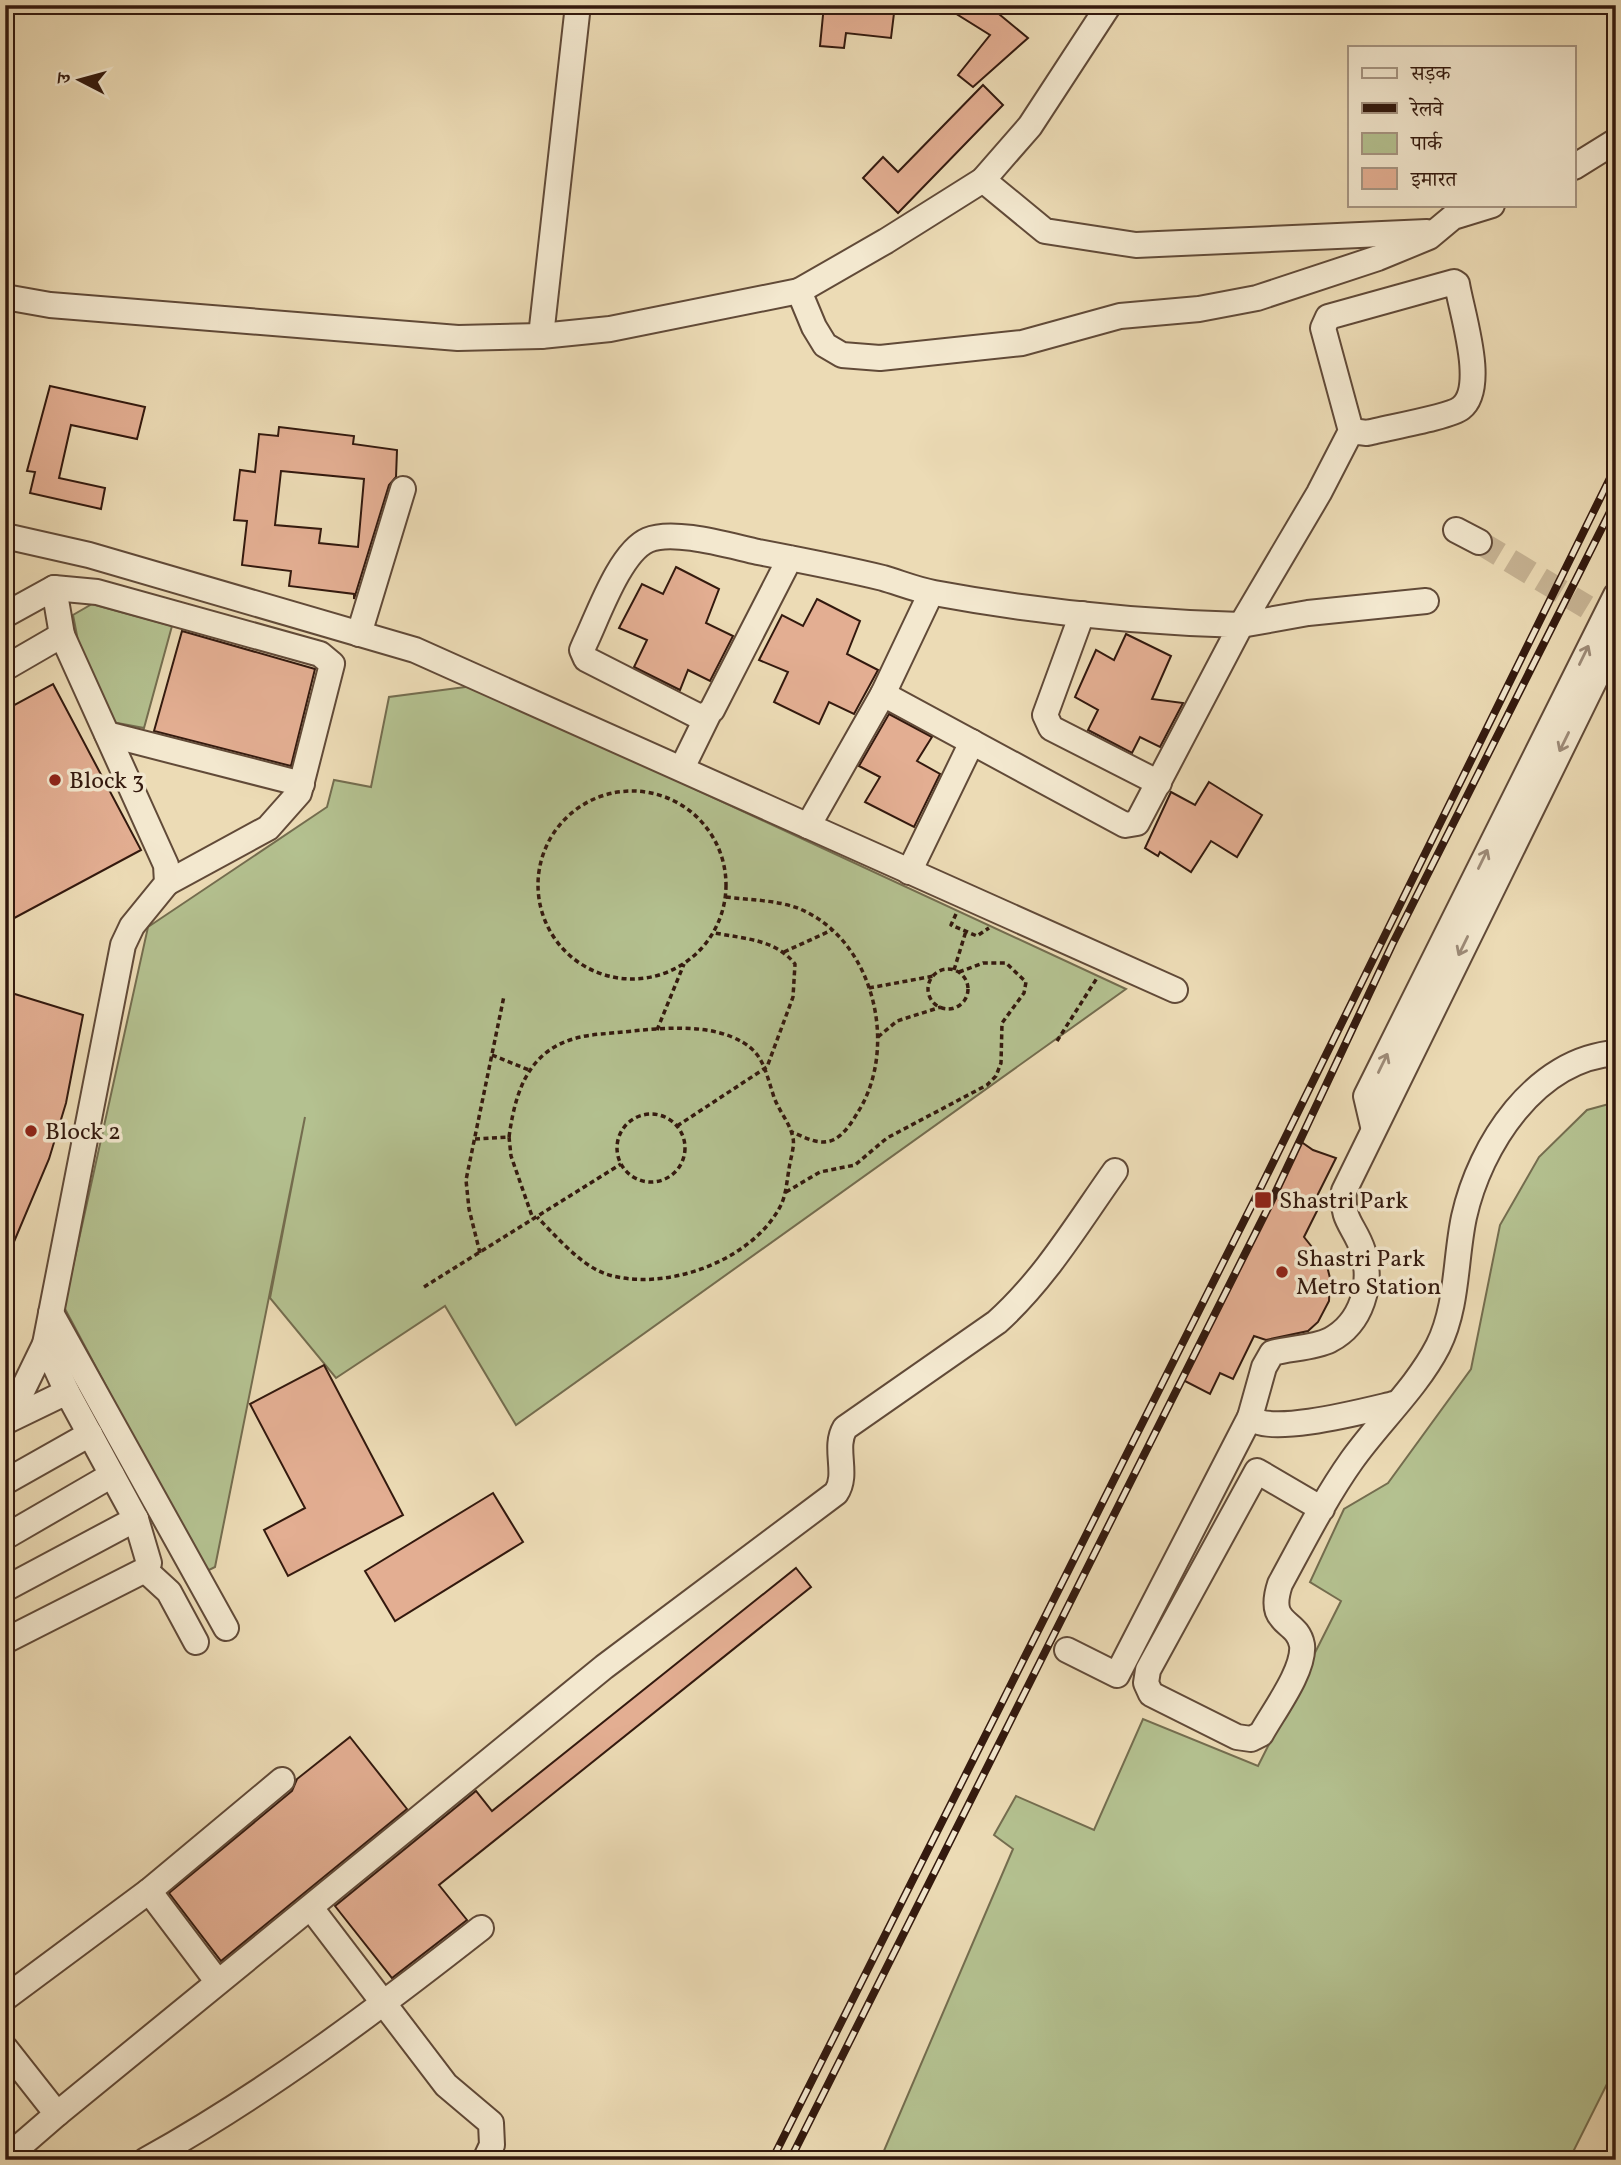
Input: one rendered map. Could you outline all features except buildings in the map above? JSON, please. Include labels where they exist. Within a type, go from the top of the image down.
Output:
[{"type":"street","points":[[541,336],[578,5]]},
{"type":"street","points":[[5,297],[50,305],[458,338],[541,336],[610,329],[799,290],[886,241],[983,180],[1030,127],[1109,5]]},
{"type":"street","points":[[1576,166],[1616,141]]},
{"type":"street","points":[[983,180],[1045,231],[1136,245],[1435,232]]},
{"type":"street","points":[[799,290],[814,327],[825,345],[842,355],[892,357],[1022,343],[1120,316],[1199,309],[1257,298],[1378,258],[1435,232],[1453,216],[1488,206]]},
{"type":"street","points":[[883,694],[1125,825],[1137,823],[1241,625],[1319,493],[1352,431],[1323,328],[1328,317],[1454,282],[1457,284],[1475,381],[1470,397],[1460,410],[1367,433],[1352,431]]},
{"type":"street","points":[[359,634],[403,489]]},
{"type":"street","points":[[1456,530],[1479,542]]},
{"type":"street","points":[[5,536],[89,555],[415,650],[1175,990]]},
{"type":"street","points":[[708,715],[696,718],[583,655],[585,643],[625,560],[645,541],[660,537],[790,558],[931,593],[1146,622],[1241,625],[1308,613],[1426,601]]},
{"type":"street","points":[[682,768],[790,558]]},
{"type":"street","points":[[5,615],[54,589],[97,592],[327,658],[332,664],[299,793],[268,828],[167,883],[132,926],[123,945],[45,1344],[7,1421]]},
{"type":"street","points":[[54,589],[62,635],[166,865],[167,883]]},
{"type":"street","points":[[808,827],[883,694],[931,593]]},
{"type":"street","points":[[1373,1126],[1366,1096],[1605,610]]},
{"type":"street","points":[[1082,614],[1045,715],[1045,722],[1051,728],[1158,783]]},
{"type":"street","points":[[5,668],[62,635]]},
{"type":"street","points":[[1067,1650],[1117,1675],[1250,1417],[1264,1367],[1272,1353],[1329,1340],[1350,1323],[1363,1304],[1368,1275],[1362,1249],[1344,1216],[1344,1191],[1373,1126],[1616,637]]},
{"type":"street","points":[[107,734],[302,784]]},
{"type":"street","points":[[909,872],[972,742]]},
{"type":"street","points":[[1322,1509],[1257,1471],[1148,1670],[1146,1684],[1151,1694],[1237,1737],[1251,1739],[1261,1734],[1299,1668],[1302,1647],[1298,1636],[1277,1611],[1275,1599],[1280,1584],[1351,1461],[1438,1346],[1452,1308],[1458,1248],[1478,1172],[1517,1108],[1533,1089],[1579,1063],[1616,1053]]},
{"type":"street","points":[[5,2159],[217,1981],[311,1908],[604,1667],[836,1493],[841,1485],[839,1446],[845,1428],[997,1322],[1017,1304],[1037,1283],[1115,1171]]},
{"type":"street","points":[[51,1313],[226,1628]]},
{"type":"street","points":[[5,1641],[149,1567],[149,1558],[136,1518],[67,1392],[45,1344]]},
{"type":"street","points":[[7,1421],[67,1392]]},
{"type":"street","points":[[1250,1417],[1267,1426],[1338,1416],[1394,1404]]},
{"type":"street","points":[[5,1482],[90,1434]]},
{"type":"street","points":[[5,1537],[112,1475]]},
{"type":"street","points":[[5,1589],[136,1518]]},
{"type":"street","points":[[145,1570],[169,1592],[196,1642]]},
{"type":"street","points":[[5,1998],[149,1891],[282,1780]]},
{"type":"street","points":[[149,1891],[217,1981]]},
{"type":"street","points":[[311,1908],[446,2085],[491,2123],[492,2145],[485,2160]]},
{"type":"street","points":[[146,2160],[192,2134],[385,2003],[481,1928]]},
{"type":"street","points":[[5,2048],[57,2114]]},
{"type":"path","points":[[638,790],[669,797],[696,814],[716,840],[726,870],[726,897],[715,933],[696,956],[670,973],[640,981],[610,978],[582,966],[559,946],[544,920],[537,890],[541,860],[555,831],[577,808],[606,794],[638,790]]},
{"type":"path","points":[[726,897],[800,909],[832,930],[861,966],[869,988],[878,1037],[874,1074],[866,1100],[850,1125],[833,1140],[816,1142],[790,1132]]},
{"type":"path","points":[[785,952],[832,930]]},
{"type":"path","points":[[954,970],[966,931]]},
{"type":"path","points":[[677,1126],[767,1067],[793,997],[794,964],[785,952],[770,944],[715,933]]},
{"type":"path","points":[[1057,1041],[1108,958]]},
{"type":"path","points":[[784,1194],[820,1172],[855,1165],[887,1138],[976,1091],[996,1076],[1001,1063],[1002,1023],[1024,993],[1026,982],[1006,963],[983,963],[959,972]]},
{"type":"path","points":[[657,1030],[684,964]]},
{"type":"path","points":[[869,988],[934,976],[944,969],[959,972],[968,986],[965,999],[955,1007],[941,1007],[898,1021],[878,1037]]},
{"type":"path","points":[[934,976],[929,993],[941,1007]]},
{"type":"path","points":[[480,1253],[466,1191],[504,996]]},
{"type":"path","points":[[657,1030],[702,1031],[731,1037],[749,1047],[767,1067],[773,1096],[793,1138],[782,1204],[758,1236],[701,1271],[665,1277],[636,1278],[606,1274],[585,1262],[535,1218],[514,1166],[509,1137],[515,1103],[529,1070],[543,1054],[586,1036],[657,1030]]},
{"type":"path","points":[[492,1055],[529,1070]]},
{"type":"path","points":[[648,1114],[659,1114],[677,1126],[683,1135],[684,1158],[671,1176],[649,1182],[638,1180],[621,1164],[618,1142],[628,1123],[648,1114]]},
{"type":"path","points":[[475,1139],[509,1137]]},
{"type":"path","points":[[424,1287],[621,1164]]},
{"type":"green space","points":[[92,604],[172,626],[144,728],[112,722],[80,651],[73,615]]},
{"type":"green space","points":[[473,686],[1126,989],[516,1425],[445,1306],[336,1378],[270,1298],[305,1117],[215,1567],[205,1572],[64,1307],[148,927],[327,807],[334,780],[371,787],[389,697]]},
{"type":"green space","points":[[1616,1102],[1616,2066],[1569,2160],[880,2160],[1013,1849],[994,1835],[1016,1796],[1094,1830],[1143,1719],[1258,1766],[1341,1601],[1310,1582],[1344,1509],[1388,1483],[1471,1369],[1500,1225],[1539,1157],[1587,1110]]},
{"type":"tunnel","points":[[1479,542],[1587,607]]},
{"type":"railway","points":[[772,2160],[1256,1197],[1616,466]]},
{"type":"railway","points":[[790,2160],[1270,1204],[1392,945],[1616,500]]},
{"type":"place","name":"Block 3","points":[[55,780]]},
{"type":"place","name":"Block 2","points":[[31,1131]]},
{"type":"place","name":"Shastri Park","points":[[1263,1200]]},
{"type":"place","name":"Shastri Park Metro Station","points":[[1282,1272]]}]
